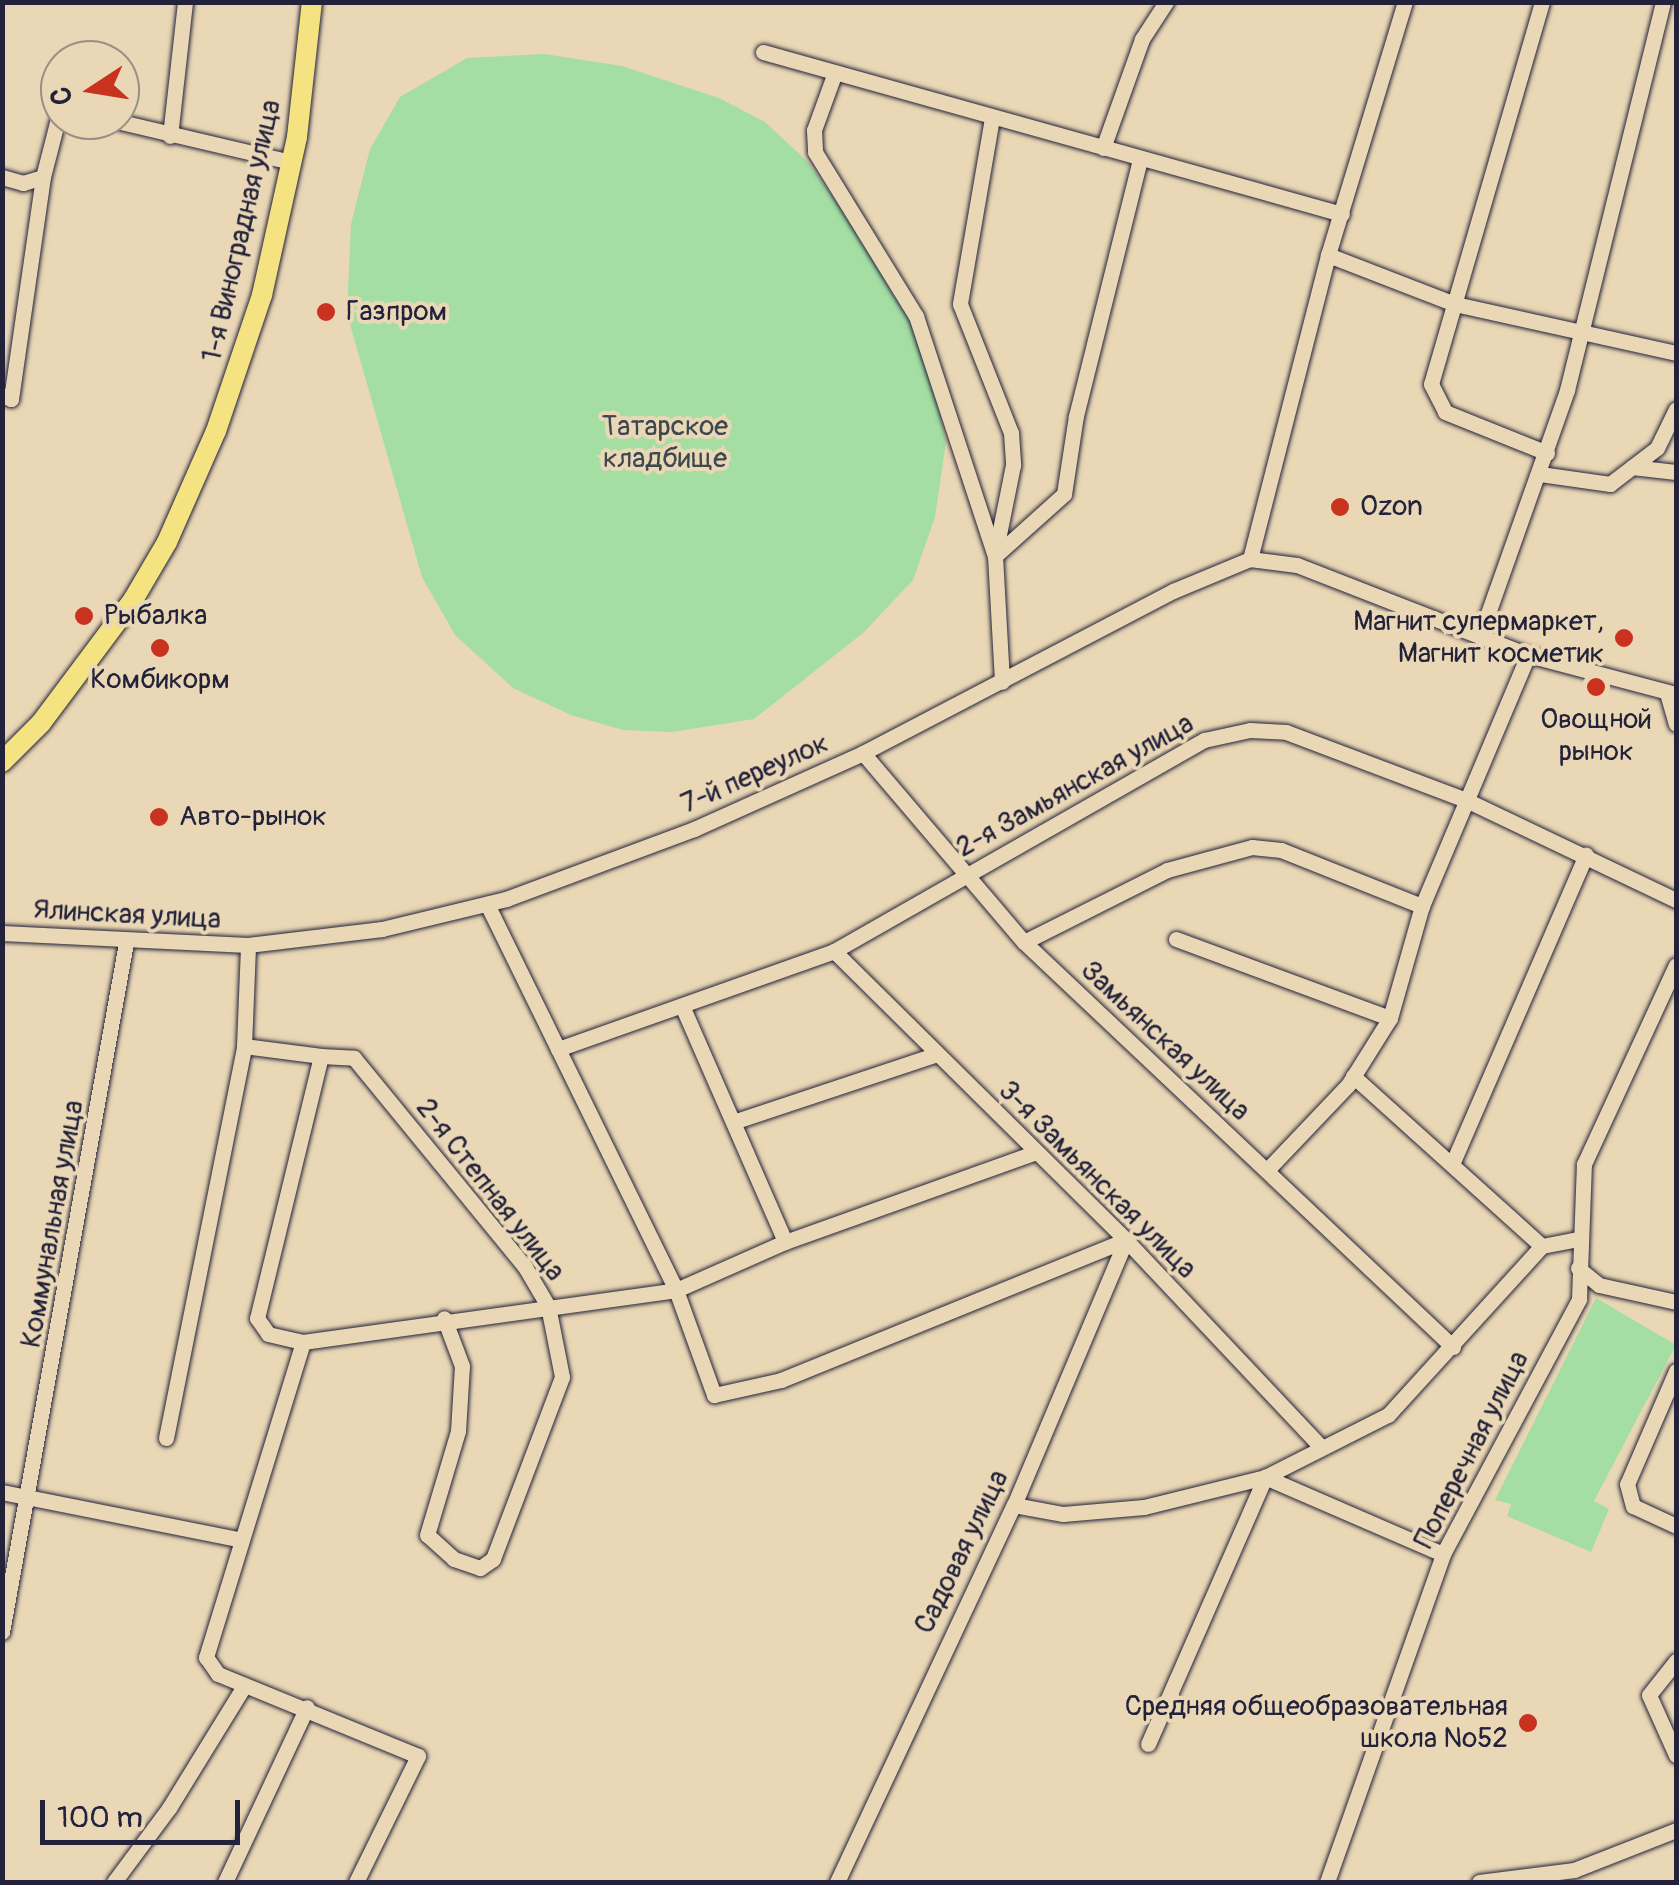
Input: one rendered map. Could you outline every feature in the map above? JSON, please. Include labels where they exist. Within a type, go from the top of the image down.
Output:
[{"type":"main road","name":"1-я Виноградная улица","points":[[2,762],[80,672],[167,542],[239,374],[292,162],[312,2]]},
{"type":"street","points":[[1103,148],[1142,38],[1166,2]]},
{"type":"street","points":[[1404,2],[1328,255],[1250,560],[1297,565],[1528,656],[1672,694],[1676,724]]},
{"type":"street","points":[[1542,2],[1432,384],[1445,412],[1547,453]]},
{"type":"street","points":[[1480,636],[1540,474],[1583,332],[1663,2]]},
{"type":"street","points":[[170,136],[185,3]]},
{"type":"street","points":[[763,52],[834,75],[1342,214]]},
{"type":"street","points":[[834,75],[814,130],[815,152],[916,316],[995,556]]},
{"type":"street","points":[[992,118],[960,304],[1011,433],[1013,465],[995,556],[1002,682]]},
{"type":"street","points":[[140,128],[292,162]]},
{"type":"street","points":[[2,396],[10,399],[42,176],[52,140]]},
{"type":"street","points":[[995,556],[1064,494],[1076,416],[1140,159]]},
{"type":"street","points":[[2,177],[23,183],[42,176]]},
{"type":"street","points":[[1328,255],[1454,304],[1676,354]]},
{"type":"street","points":[[1540,474],[1593,486],[1610,484],[1665,439],[1676,409]]},
{"type":"street","points":[[1632,467],[1676,472]]},
{"type":"street","name":"7-й переулок","points":[[248,945],[382,929],[487,904],[694,829],[863,753],[1173,591],[1250,560]]},
{"type":"street","points":[[1266,1170],[1353,1076],[1390,1018],[1422,906],[1528,656]]},
{"type":"street","name":"2-я Замьянская улица","points":[[558,1049],[683,1008],[834,951],[1204,740],[1229,733],[1286,732],[1466,800],[1676,900]]},
{"type":"street","name":"Замьянская улица","points":[[863,753],[962,876],[1024,942],[1453,1347]]},
{"type":"street","points":[[1024,942],[1167,870],[1252,847],[1282,850],[1422,906]]},
{"type":"street","points":[[1452,1162],[1586,855]]},
{"type":"street","points":[[487,904],[676,1290],[705,1379],[714,1395],[723,1397],[781,1380],[1126,1240]]},
{"type":"street","name":"Ялинская улица","points":[[3,933],[126,943],[248,945]]},
{"type":"street","points":[[1176,939],[1390,1018]]},
{"type":"street","name":"Коммунальная улица","points":[[2,1632],[30,1498],[126,943]]},
{"type":"street","points":[[166,1438],[244,1046],[248,945]]},
{"type":"street","name":"3-я Замьянская улица","points":[[834,951],[934,1055],[1126,1240],[1322,1448]]},
{"type":"street","name":"Поперечная улица","points":[[1326,1882],[1442,1554],[1578,1299],[1577,1239],[1584,1164],[1676,965]]},
{"type":"street","points":[[683,1008],[736,1120],[785,1242]]},
{"type":"street","name":"2-я Степная улица","points":[[244,1046],[354,1058],[525,1267],[548,1306],[562,1377],[493,1559],[480,1568],[444,1553],[427,1534],[458,1431],[462,1366],[444,1318]]},
{"type":"street","points":[[736,1120],[934,1055]]},
{"type":"street","points":[[321,1056],[257,1318],[268,1334],[303,1342],[444,1318],[676,1290],[785,1242],[1034,1153]]},
{"type":"street","points":[[1353,1076],[1542,1246]]},
{"type":"street","points":[[1014,1505],[1062,1514],[1144,1508],[1265,1478],[1388,1415],[1542,1246],[1577,1239]]},
{"type":"street","name":"Садовая улица","points":[[838,1882],[1014,1505],[1126,1240]]},
{"type":"street","points":[[1578,1268],[1599,1284],[1676,1302]]},
{"type":"street","points":[[303,1342],[205,1650],[209,1665],[244,1686],[307,1707],[418,1756],[356,1882]]},
{"type":"street","points":[[1676,1370],[1627,1484],[1638,1510],[1676,1526]]},
{"type":"street","points":[[1265,1478],[1442,1554]]},
{"type":"street","points":[[1148,1744],[1265,1478]]},
{"type":"street","points":[[2,1492],[238,1539]]},
{"type":"street","points":[[1676,1661],[1649,1696],[1676,1755]]},
{"type":"street","points":[[114,1882],[170,1808],[244,1686]]},
{"type":"street","points":[[225,1882],[307,1707]]},
{"type":"street","points":[[1479,1882],[1574,1870],[1676,1830]]},
{"type":"green space","name":"Татарское кладбище","points":[[544,54],[622,66],[719,98],[765,122],[808,162],[859,233],[906,311],[933,382],[946,442],[935,517],[913,580],[863,633],[754,719],[672,732],[623,730],[571,715],[513,688],[455,635],[422,577],[347,314],[351,224],[370,149],[400,97],[467,58]]},
{"type":"green space","points":[[1596,1298],[1676,1345],[1594,1501],[1609,1509],[1591,1552],[1507,1516],[1511,1504],[1495,1500]]},
{"type":"place","name":"Газпром","points":[[326,312]]},
{"type":"place","name":"Ozon","points":[[1340,507]]},
{"type":"place","name":"Рыбалка","points":[[84,616]]},
{"type":"place","name":"Магнит супермаркет, Магнит косметик","points":[[1624,638]]},
{"type":"place","name":"Комбикорм","points":[[160,648]]},
{"type":"place","name":"Овощной рынок","points":[[1596,687]]},
{"type":"place","name":"Авто-рынок","points":[[159,817]]},
{"type":"place","name":"Средняя общеобразовательная школа №52","points":[[1528,1723]]}]
